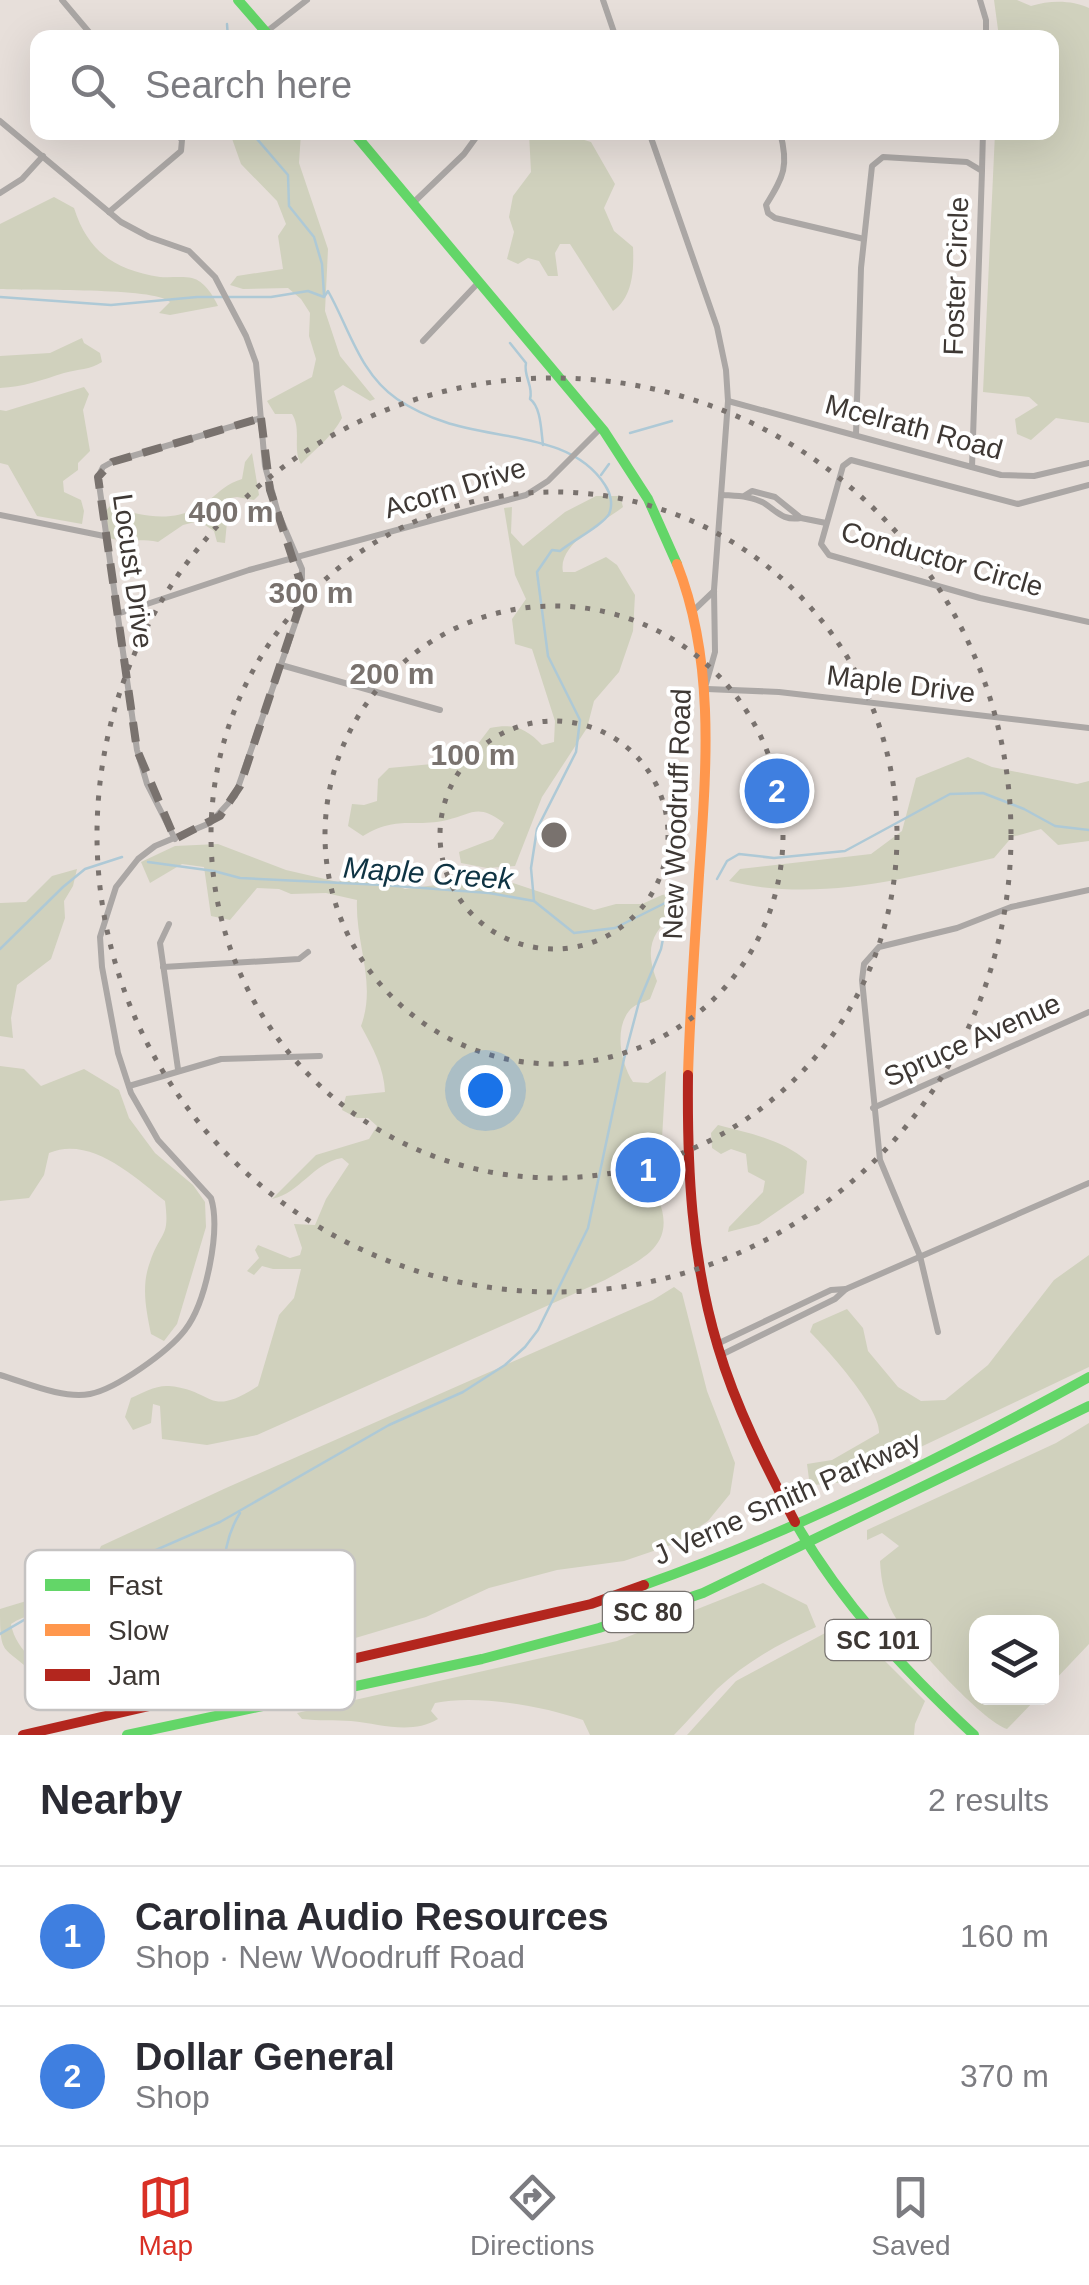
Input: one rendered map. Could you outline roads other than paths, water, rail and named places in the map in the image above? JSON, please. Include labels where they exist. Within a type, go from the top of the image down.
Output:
[{"type":"main road","points":[[238,0],[264,30]]},
{"type":"main road","name":"New Woodruff Road","points":[[359,140],[603,426],[659,520],[692,612],[706,686],[687,1145],[694,1231],[719,1349],[754,1443],[800,1532]]},
{"type":"main road","name":"J Verne Smith Parkway","points":[[355,1685],[482,1659],[600,1628],[703,1593],[800,1532],[1089,1377]]},
{"type":"main road","name":"J Verne Smith Parkway","points":[[355,1659],[592,1604],[800,1532],[1006,1448],[1089,1406]]},
{"type":"main road","name":"SC 101","points":[[800,1532],[821,1568],[867,1628],[974,1735]]},
{"type":"main road","name":"J Verne Smith Parkway","points":[[24,1735],[132,1710]]},
{"type":"main road","name":"J Verne Smith Parkway","points":[[128,1735],[235,1710]]},
{"type":"street","points":[[62,0],[87,30]]},
{"type":"street","points":[[274,30],[307,0]]},
{"type":"street","points":[[603,0],[613,30]]},
{"type":"street","points":[[980,0],[985,30]]},
{"type":"street","points":[[0,121],[137,231],[194,254],[209,268],[246,336],[256,363],[270,490],[298,557],[304,593],[236,796],[210,824],[146,852],[123,876],[100,937],[118,1053],[129,1086],[152,1131],[212,1198],[215,1208],[210,1254],[192,1320],[166,1348],[94,1394],[76,1395],[0,1375]]},
{"type":"street","points":[[110,212],[181,151],[182,140]]},
{"type":"street","points":[[413,203],[473,140]]},
{"type":"street","points":[[652,140],[716,327],[726,370],[728,400],[714,590],[714,652],[706,686]]},
{"type":"street","points":[[782,140],[787,156],[782,179],[766,205],[768,213],[774,218],[864,239]]},
{"type":"street","points":[[982,171],[983,140]]},
{"type":"street","points":[[0,192],[22,179],[43,156]]},
{"type":"street","name":"Foster Circle","points":[[856,434],[864,239],[871,169],[883,157],[967,162],[982,171],[972,466]]},
{"type":"street","points":[[423,341],[478,283]]},
{"type":"street","name":"Mcelrath Road","points":[[728,400],[1017,477],[1089,462]]},
{"type":"street","name":"Locust Drive","points":[[174,839],[139,762],[97,482],[107,464],[196,434],[260,418]]},
{"type":"street","name":"Acorn Drive","points":[[117,614],[298,557],[526,495],[548,482],[603,426]]},
{"type":"street","name":"Conductor Circle","points":[[1089,485],[1018,504],[851,460],[842,466],[821,544],[829,555],[980,598],[1089,622]]},
{"type":"street","points":[[744,496],[752,492],[776,497],[801,518]]},
{"type":"street","points":[[723,495],[760,501],[778,515],[826,523]]},
{"type":"street","points":[[0,515],[104,536]]},
{"type":"street","points":[[692,612],[714,590]]},
{"type":"street","points":[[281,665],[440,710]]},
{"type":"street","name":"Maple Drive","points":[[706,686],[1089,728]]},
{"type":"street","points":[[938,1332],[920,1256],[884,1173],[873,1108],[864,964],[873,951],[886,944],[957,928],[1010,907],[1089,890]]},
{"type":"street","points":[[169,924],[160,943],[178,1070]]},
{"type":"street","points":[[164,967],[299,959],[308,952]]},
{"type":"street","name":"Spruce Avenue","points":[[873,1108],[1089,1012]]},
{"type":"street","points":[[129,1086],[221,1058],[320,1056]]},
{"type":"street","points":[[719,1349],[1089,1183]]},
{"type":"waterway","points":[[227,24],[227,30]]},
{"type":"waterway","points":[[258,140],[288,175],[289,206],[314,237],[322,264],[324,295]]},
{"type":"waterway","points":[[0,297],[111,305],[197,297],[271,297],[308,291],[324,297],[328,291],[364,364],[397,399],[445,422],[553,447],[591,468],[609,492],[609,514],[560,551],[552,550],[537,572],[548,656],[580,720],[576,752],[537,829],[531,868],[534,901]]},
{"type":"waterway","points":[[510,343],[526,363],[530,399],[538,413],[543,445]]},
{"type":"waterway","points":[[630,433],[672,421]]},
{"type":"waterway","points":[[601,475],[609,464]]},
{"type":"waterway","name":"Maple Creek","points":[[717,879],[727,861],[739,854],[774,858],[845,851],[950,794],[983,793],[1055,826],[1089,830]]},
{"type":"waterway","name":"Maple Creek","points":[[0,949],[85,869],[122,857]]},
{"type":"waterway","name":"Maple Creek","points":[[148,862],[240,878],[489,893],[534,901],[574,933],[615,928],[687,892]]},
{"type":"waterway","points":[[156,1550],[220,1522],[389,1425],[463,1392],[525,1347],[538,1330],[588,1228],[624,1059],[639,1002],[661,949],[671,898]]},
{"type":"waterway","points":[[226,1550],[240,1513]]},
{"type":"waterway","points":[[0,1634],[25,1619]]},
{"type":"place","name":"Dollar General","points":[[777,791]]},
{"type":"place","name":"Carolina Audio Resources","points":[[648,1170]]}]
